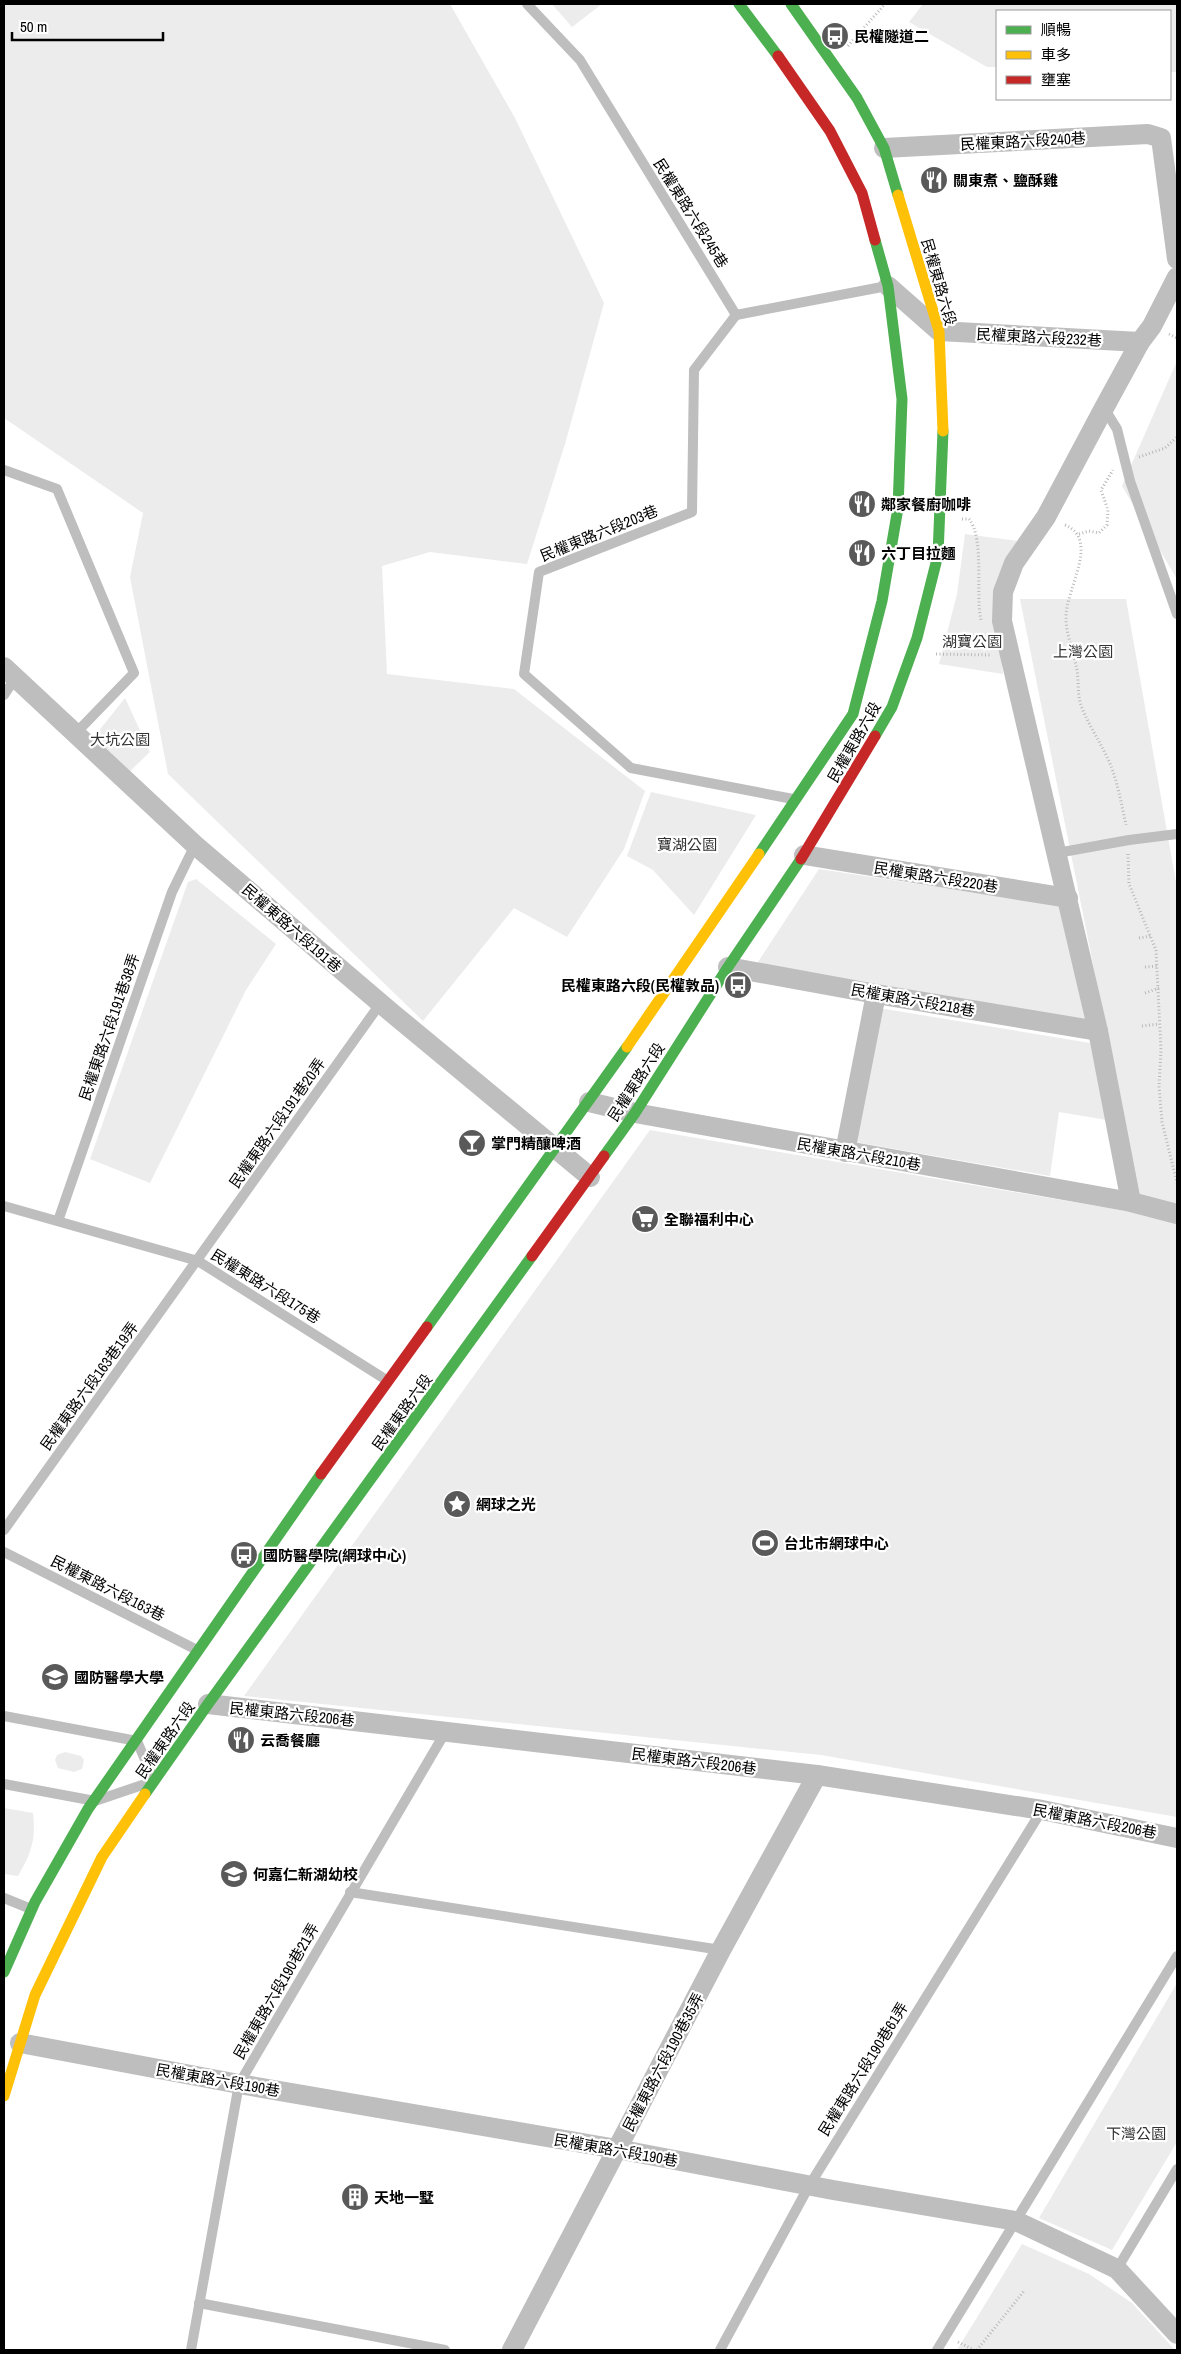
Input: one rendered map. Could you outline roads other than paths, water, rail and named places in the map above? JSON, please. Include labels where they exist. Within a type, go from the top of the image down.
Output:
[{"type":"main road","name":"民權東路六段","points":[[4,2096],[35,1995],[102,1857],[208,1704],[635,1113],[728,966],[804,855],[892,707],[912,653],[938,555],[943,436],[939,331],[884,148],[857,98],[791,4]]},
{"type":"main road","name":"民權東路六段","points":[[4,1972],[32,1909],[95,1801],[285,1524],[589,1102],[797,800],[853,714],[884,591],[898,508],[902,399],[888,286],[862,193],[830,131],[744,5]]},
{"type":"street","name":"民權東路六段240巷","points":[[884,148],[1148,134],[1161,138],[1177,260]]},
{"type":"street","points":[[1131,1202],[1098,1031],[1002,621],[1003,592],[1014,563],[1046,517],[1140,342],[1152,326],[1177,277]]},
{"type":"street","points":[[888,286],[939,331]]},
{"type":"street","name":"民權東路六段232巷","points":[[939,331],[1140,342]]},
{"type":"street","name":"民權東路六段191巷","points":[[10,672],[195,845],[380,1004],[590,1177]]},
{"type":"street","name":"民權東路六段220巷","points":[[804,855],[1068,898]]},
{"type":"street","name":"民權東路六段218巷","points":[[728,966],[876,994],[1098,1031]]},
{"type":"street","points":[[846,1152],[876,994]]},
{"type":"street","name":"民權東路六段210巷","points":[[589,1102],[635,1113],[846,1152],[1131,1202],[1177,1214]]},
{"type":"street","name":"民權東路六段206巷","points":[[208,1704],[816,1776],[1042,1810],[1177,1838]]},
{"type":"street","name":"民權東路六段190巷35弄","points":[[512,2350],[721,1950],[816,1776]]},
{"type":"street","name":"民權東路六段190巷","points":[[20,2044],[617,2149],[809,2186],[1016,2221],[1117,2269],[1177,2334]]},
{"type":"lane","name":"民權東路六段245巷","points":[[528,4],[580,60],[736,315]]},
{"type":"lane","points":[[736,315],[888,286]]},
{"type":"lane","name":"民權東路六段203巷","points":[[736,315],[694,370],[692,512],[539,572],[524,674],[631,768],[797,800]]},
{"type":"lane","points":[[1104,408],[1117,429],[1130,481],[1177,614]]},
{"type":"lane","points":[[4,470],[57,489],[134,672],[76,733]]},
{"type":"lane","points":[[4,695],[10,672]]},
{"type":"lane","points":[[1057,853],[1129,840],[1177,834]]},
{"type":"lane","name":"民權東路六段191巷38弄","points":[[58,1221],[172,892],[195,845]]},
{"type":"lane","name":"民權東路六段191巷20弄","points":[[198,1260],[380,1004]]},
{"type":"lane","name":"民權東路六段175巷","points":[[4,1206],[198,1260],[388,1381]]},
{"type":"lane","name":"民權東路六段163巷19弄","points":[[4,1530],[198,1260]]},
{"type":"lane","name":"民權東路六段163巷","points":[[4,1552],[198,1650]]},
{"type":"lane","points":[[4,1716],[137,1741],[154,1781],[95,1801],[4,1784]]},
{"type":"lane","name":"民權東路六段190巷21弄","points":[[191,2350],[239,2084],[446,1731]]},
{"type":"lane","name":"民權東路六段190巷61弄","points":[[720,2350],[809,2186],[1042,1810]]},
{"type":"lane","points":[[350,1892],[721,1950]]},
{"type":"lane","points":[[4,1898],[32,1909]]},
{"type":"lane","points":[[937,2350],[1177,1956]]},
{"type":"lane","points":[[1117,2269],[1177,2169]]},
{"type":"lane","points":[[200,2304],[445,2350]]},
{"type":"place","name":"民權隧道二","points":[[835,36]]},
{"type":"place","name":"關東煮、鹽酥雞","points":[[934,180]]},
{"type":"place","name":"鄰家餐廚咖啡","points":[[862,504]]},
{"type":"place","name":"六丁目拉麵","points":[[862,553]]},
{"type":"place","name":"民權東路六段(民權敦品)","points":[[738,985]]},
{"type":"place","name":"掌門精釀啤酒","points":[[472,1143]]},
{"type":"place","name":"全聯福利中心","points":[[645,1219]]},
{"type":"place","name":"網球之光","points":[[457,1504]]},
{"type":"place","name":"台北市網球中心","points":[[765,1543]]},
{"type":"place","name":"國防醫學院(網球中心)","points":[[244,1555]]},
{"type":"place","name":"國防醫學大學","points":[[55,1677]]},
{"type":"place","name":"云喬餐廳","points":[[241,1740]]},
{"type":"place","name":"何嘉仁新湖幼校","points":[[234,1874]]},
{"type":"place","name":"天地一墅","points":[[355,2197]]},
{"type":"park label","name":"湖寶公園","points":[[972,641]]},
{"type":"park label","name":"上灣公園","points":[[1083,651]]},
{"type":"park label","name":"大坑公園","points":[[120,739]]},
{"type":"park label","name":"寶湖公園","points":[[687,844]]},
{"type":"park label","name":"下灣公園","points":[[1136,2133]]}]
